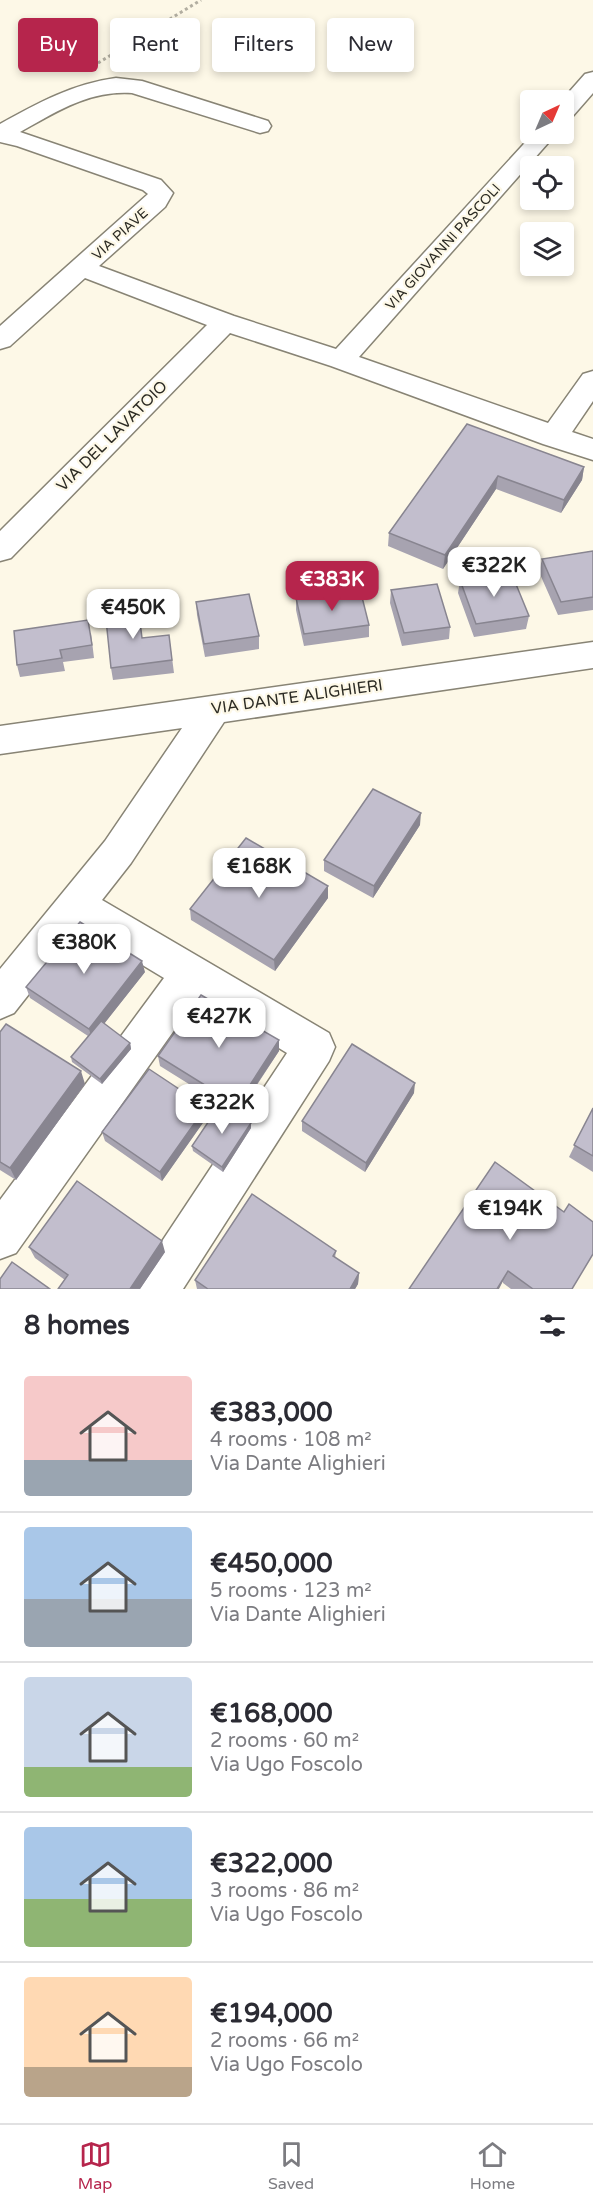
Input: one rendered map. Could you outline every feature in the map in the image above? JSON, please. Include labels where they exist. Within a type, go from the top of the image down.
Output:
[{"type":"street","points":[[574,101],[593,79]]},
{"type":"street","points":[[0,134],[78,92],[90,87],[112,84],[134,86],[260,126]]},
{"type":"street","name":"VIA PIAVE","points":[[0,134],[158,188],[160,193],[156,202],[0,340]]},
{"type":"street","name":"VIA GIOVANNI PASCOLI","points":[[341,360],[535,144]]},
{"type":"street","points":[[81,268],[225,322],[341,360],[593,450]]},
{"type":"street","name":"VIA DEL LAVATOIO","points":[[0,550],[225,322]]},
{"type":"street","points":[[553,437],[593,380]]},
{"type":"street","name":"VIA DANTE ALIGHIERI","points":[[0,740],[593,654]]},
{"type":"street","points":[[0,1000],[118,852],[214,710]]},
{"type":"street","points":[[77,905],[315,1047],[157,1289]]},
{"type":"street","points":[[0,1237],[191,973]]},
{"type":"building","points":[[467,424],[584,467],[564,500],[498,476],[445,555],[389,533]]},
{"type":"building","points":[[593,551],[593,597],[561,602],[542,559]]},
{"type":"building","points":[[511,572],[529,616],[476,624],[460,580]]},
{"type":"building","points":[[437,584],[450,627],[404,633],[391,590]]},
{"type":"building","points":[[360,589],[369,625],[304,634],[296,598]]},
{"type":"building","points":[[249,594],[259,636],[204,644],[196,602]]},
{"type":"building","points":[[138,606],[142,638],[169,635],[172,660],[111,668],[105,610]]},
{"type":"building","points":[[88,620],[92,645],[60,650],[62,658],[17,665],[14,631]]},
{"type":"building","points":[[373,789],[421,813],[374,886],[324,860]]},
{"type":"building","points":[[246,838],[328,886],[274,960],[190,909]]},
{"type":"building","points":[[80,922],[142,961],[89,1029],[26,987]]},
{"type":"building","points":[[201,995],[279,1040],[237,1105],[158,1056]]},
{"type":"building","points":[[101,1021],[130,1043],[100,1079],[71,1057]]},
{"type":"building","points":[[6,1024],[81,1071],[10,1168],[0,1162],[0,1032]]},
{"type":"building","points":[[352,1044],[415,1083],[366,1163],[302,1121]]},
{"type":"building","points":[[149,1069],[206,1107],[160,1172],[102,1132]]},
{"type":"building","points":[[221,1103],[251,1123],[222,1167],[192,1146]]},
{"type":"building","points":[[593,1108],[593,1156],[574,1145]]},
{"type":"building","points":[[495,1162],[564,1212],[569,1204],[593,1222],[593,1254],[572,1289],[533,1289],[508,1271],[497,1289],[409,1289]]},
{"type":"building","points":[[77,1181],[162,1241],[130,1289],[58,1289],[68,1275],[29,1247]]},
{"type":"building","points":[[252,1194],[336,1251],[333,1256],[359,1273],[350,1289],[208,1289],[195,1280]]},
{"type":"building","points":[[12,1262],[50,1289],[0,1289],[0,1279]]}]
